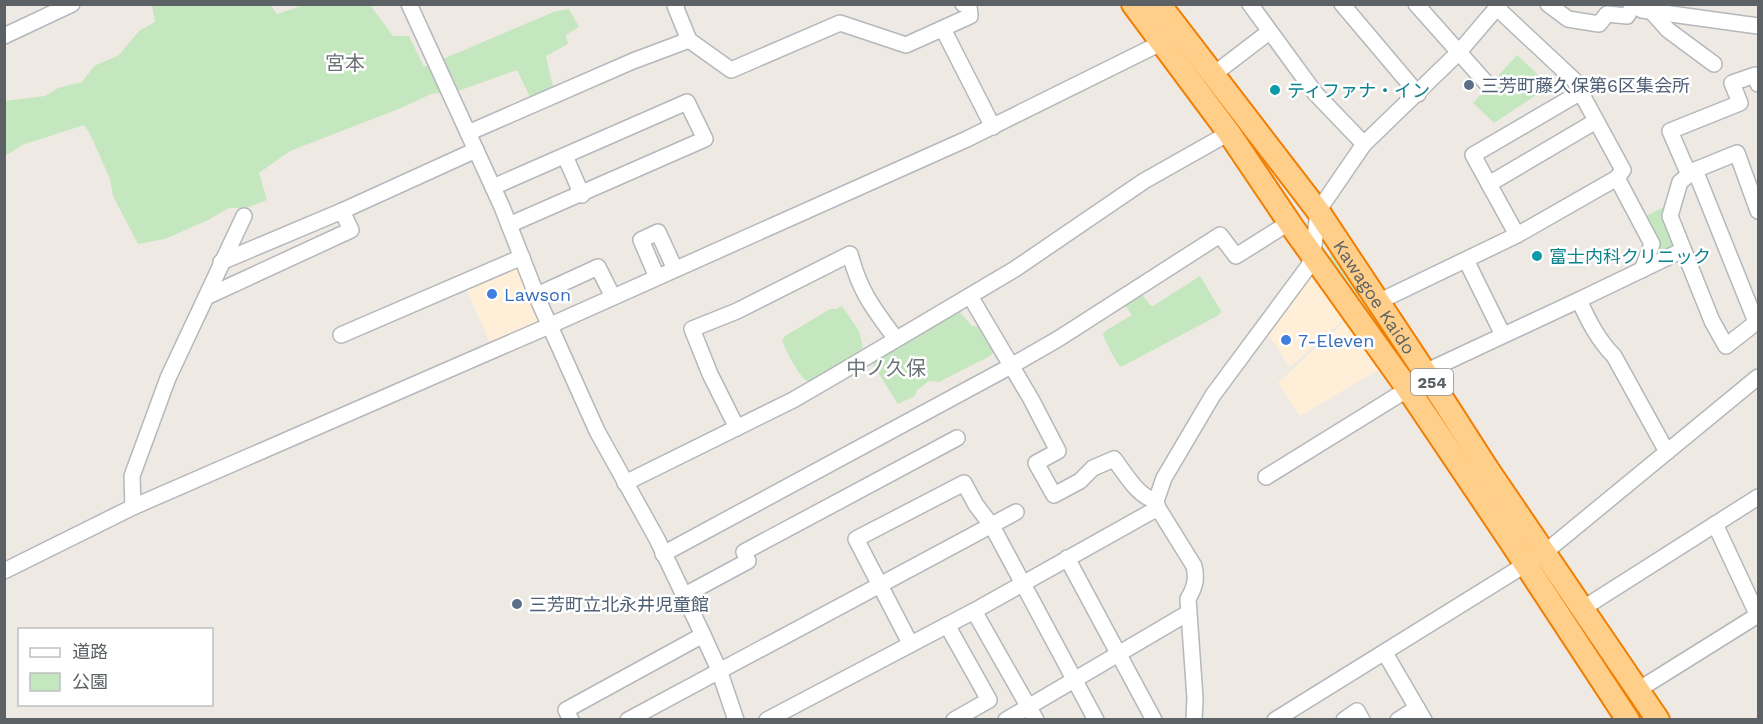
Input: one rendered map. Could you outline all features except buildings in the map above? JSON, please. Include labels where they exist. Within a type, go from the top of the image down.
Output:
[{"type":"highway","name":"Kawagoe Kaido","points":[[1133,4],[1229,133],[1408,389],[1535,559],[1582,609],[1658,720]]},
{"type":"highway","name":"Kawagoe Kaido","points":[[1159,4],[1318,211],[1425,372],[1488,470],[1535,559],[1628,720]]},
{"type":"street","points":[[4,36],[72,4]]},
{"type":"street","points":[[409,4],[493,187],[537,295],[597,431],[663,554],[703,635],[719,670],[736,720]]},
{"type":"street","points":[[677,4],[675,6],[689,40],[731,70],[840,23],[906,45],[970,16],[969,6],[963,4]]},
{"type":"street","points":[[1250,4],[1315,93],[1365,144]]},
{"type":"street","points":[[1342,4],[1418,94]]},
{"type":"street","points":[[1416,4],[1488,85]]},
{"type":"street","points":[[1548,4],[1568,19],[1599,24],[1607,14],[1627,16],[1632,5],[1652,12],[1758,26]]},
{"type":"street","points":[[767,720],[1022,585],[1157,505],[1164,478],[1213,395],[1300,278],[1313,255],[1318,211],[1365,144],[1459,52],[1498,6],[1574,80],[1623,170],[1617,178],[1517,235],[1378,302]]},
{"type":"street","points":[[1652,12],[1668,30],[1714,64]]},
{"type":"street","points":[[943,29],[993,127]]},
{"type":"street","points":[[1214,75],[1269,32]]},
{"type":"street","points":[[4,571],[133,507],[550,325],[993,127],[1182,34]]},
{"type":"street","points":[[468,133],[633,61],[689,40]]},
{"type":"street","points":[[1758,84],[1755,75],[1732,83],[1740,103],[1670,131],[1692,173],[1757,322],[1726,346],[1712,321],[1670,216],[1680,182],[1692,173],[1737,153],[1758,210]]},
{"type":"street","points":[[1517,235],[1473,155],[1581,92]]},
{"type":"street","points":[[493,187],[687,102],[705,139],[582,195],[509,225]]},
{"type":"street","points":[[1489,184],[1596,120]]},
{"type":"street","points":[[625,483],[793,400],[1040,254],[1144,181],[1229,133]]},
{"type":"street","points":[[221,262],[342,211],[476,150]]},
{"type":"street","points":[[565,156],[582,195]]},
{"type":"street","points":[[1617,178],[1652,244],[1642,270]]},
{"type":"street","points":[[206,297],[351,230],[342,211]]},
{"type":"street","points":[[133,507],[132,476],[168,378],[244,216]]},
{"type":"street","points":[[663,554],[1011,366],[1058,339],[1220,235],[1236,256],[1290,222]]},
{"type":"street","points":[[657,277],[641,240],[658,232],[675,269]]},
{"type":"street","points":[[1425,372],[1683,250]]},
{"type":"street","points":[[737,428],[710,374],[692,329],[737,311],[850,254],[856,280],[896,339]]},
{"type":"street","points":[[341,335],[522,256]]},
{"type":"street","points":[[1466,260],[1503,335]]},
{"type":"street","points":[[537,295],[598,267],[613,297]]},
{"type":"street","points":[[970,296],[1031,399],[1058,451],[1036,463],[1054,495],[1080,481],[1093,468],[1114,459],[1133,485],[1157,505],[1194,566],[1196,576],[1194,589],[1188,599],[1195,698],[1194,720]]},
{"type":"street","points":[[1579,300],[1591,327],[1614,356],[1667,452]]},
{"type":"street","points":[[1275,720],[1535,559],[1758,380]]},
{"type":"street","points":[[1266,477],[1408,389]]},
{"type":"street","points":[[683,596],[748,561],[744,552],[957,438]]},
{"type":"street","points":[[910,644],[856,539],[964,483],[976,505],[992,526],[1096,720]]},
{"type":"street","points":[[1582,609],[1758,497]]},
{"type":"street","points":[[628,720],[1017,512]]},
{"type":"street","points":[[1638,690],[1758,615],[1715,524]]},
{"type":"street","points":[[1067,558],[1154,720]]},
{"type":"street","points":[[974,611],[1032,713]]},
{"type":"street","points":[[1006,720],[1032,713],[1075,680],[1188,613]]},
{"type":"street","points":[[947,626],[989,700],[954,720]]},
{"type":"street","points":[[571,720],[566,710],[703,635]]},
{"type":"street","points":[[1385,653],[1420,714],[1398,720]]},
{"type":"street","points":[[1344,720],[1357,711],[1362,720]]},
{"type":"shaded area","points":[[517,266],[538,323],[490,343],[465,286]]},
{"type":"shaded area","points":[[1313,273],[1344,319],[1290,367],[1268,334]]},
{"type":"shaded area","points":[[1345,321],[1381,368],[1300,416],[1278,383]]},
{"type":"green space","points":[[152,5],[270,5],[277,14],[304,5],[370,5],[393,36],[409,36],[424,67],[556,11],[569,9],[579,27],[566,35],[568,44],[546,56],[553,87],[530,97],[517,70],[461,90],[431,94],[290,151],[259,173],[267,200],[246,208],[229,208],[165,239],[138,244],[113,196],[110,179],[84,125],[22,145],[5,156],[5,101],[45,96],[58,88],[82,82],[94,66],[119,55],[139,31],[155,22]]},
{"type":"green space","points":[[1517,55],[1550,86],[1494,123],[1473,103]]},
{"type":"green space","points":[[1670,204],[1678,246],[1657,259],[1644,217]]},
{"type":"green space","points":[[1331,246],[1429,386],[1416,394],[1330,261]]},
{"type":"green space","points":[[1200,276],[1221,311],[1219,315],[1121,367],[1103,335],[1105,331],[1132,315],[1125,305],[1141,293],[1153,306]]},
{"type":"green space","points":[[842,306],[859,331],[863,348],[817,379],[808,382],[797,370],[782,341],[785,336],[830,309]]},
{"type":"green space","points":[[957,309],[972,326],[981,326],[994,351],[990,356],[939,382],[929,381],[916,391],[915,396],[898,404],[872,363],[873,359]]},
{"type":"place","name":"三芳町藤久保第6区集会所","points":[[1469,85]]},
{"type":"place","name":"ティファナ・イン","points":[[1275,90]]},
{"type":"place","name":"富士内科クリニック","points":[[1537,256]]},
{"type":"place","name":"Lawson","points":[[492,294]]},
{"type":"place","name":"7-Eleven","points":[[1286,340]]},
{"type":"place","name":"三芳町立北永井児童館","points":[[517,604]]},
{"type":"district","name":"宮本","points":[[345,63]]},
{"type":"district","name":"中ノ久保","points":[[886,368]]}]
